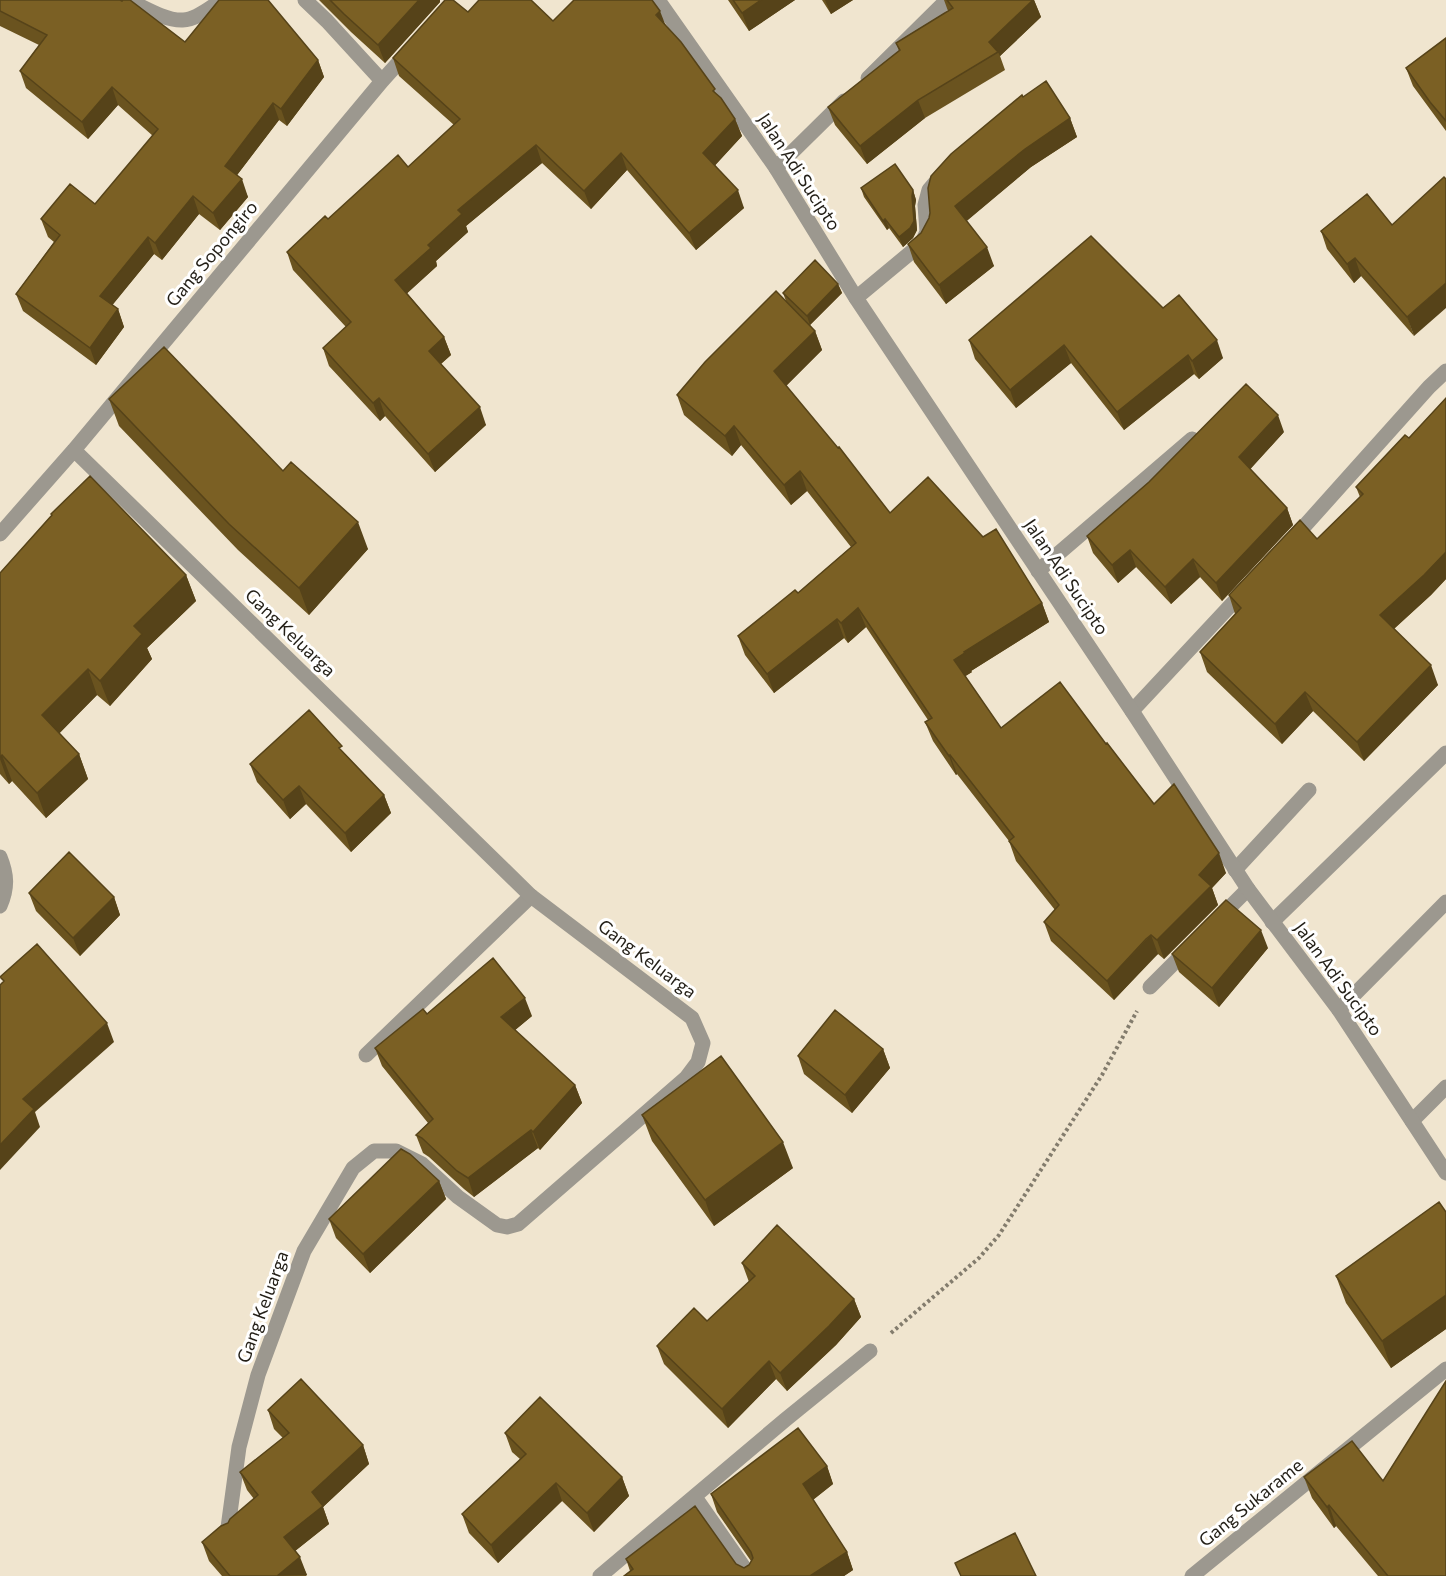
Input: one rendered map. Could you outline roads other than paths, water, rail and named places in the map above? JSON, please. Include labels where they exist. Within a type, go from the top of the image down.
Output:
[{"type":"street","points":[[128,0],[166,17],[184,20],[200,14],[222,0]]},
{"type":"street","points":[[305,0],[382,81]]},
{"type":"street","name":"Jalan Adi Sucipto","points":[[658,0],[776,168],[856,297],[1132,711],[1235,870],[1339,1011],[1446,1173]]},
{"type":"street","points":[[776,168],[947,0]]},
{"type":"street","name":"Gang Sopongiro","points":[[0,534],[74,450],[418,40]]},
{"type":"street","points":[[856,297],[921,244],[927,231],[925,204],[929,190],[952,164]]},
{"type":"street","points":[[1285,547],[1446,371]]},
{"type":"street","points":[[1038,571],[1192,440]]},
{"type":"street","name":"Gang Keluarga","points":[[74,450],[531,896],[692,1018],[703,1043],[698,1062],[686,1078],[518,1224],[507,1227],[497,1224],[458,1197],[422,1164],[396,1151],[374,1151],[353,1168],[304,1251],[258,1375],[239,1447],[226,1535]]},
{"type":"street","points":[[1132,711],[1253,582]]},
{"type":"street","points":[[1272,922],[1446,753]]},
{"type":"street","points":[[1235,870],[1309,790]]},
{"type":"street","points":[[0,857],[5,869],[6,887],[0,906]]},
{"type":"street","points":[[1149,987],[1248,889]]},
{"type":"street","points":[[366,1055],[531,896]]},
{"type":"street","points":[[1339,1011],[1446,902]]},
{"type":"street","points":[[1412,1121],[1446,1087]]},
{"type":"street","points":[[600,1576],[870,1351]]},
{"type":"street","name":"Gang Sukarame","points":[[1192,1576],[1446,1369]]},
{"type":"street","points":[[695,1497],[750,1576]]}]
